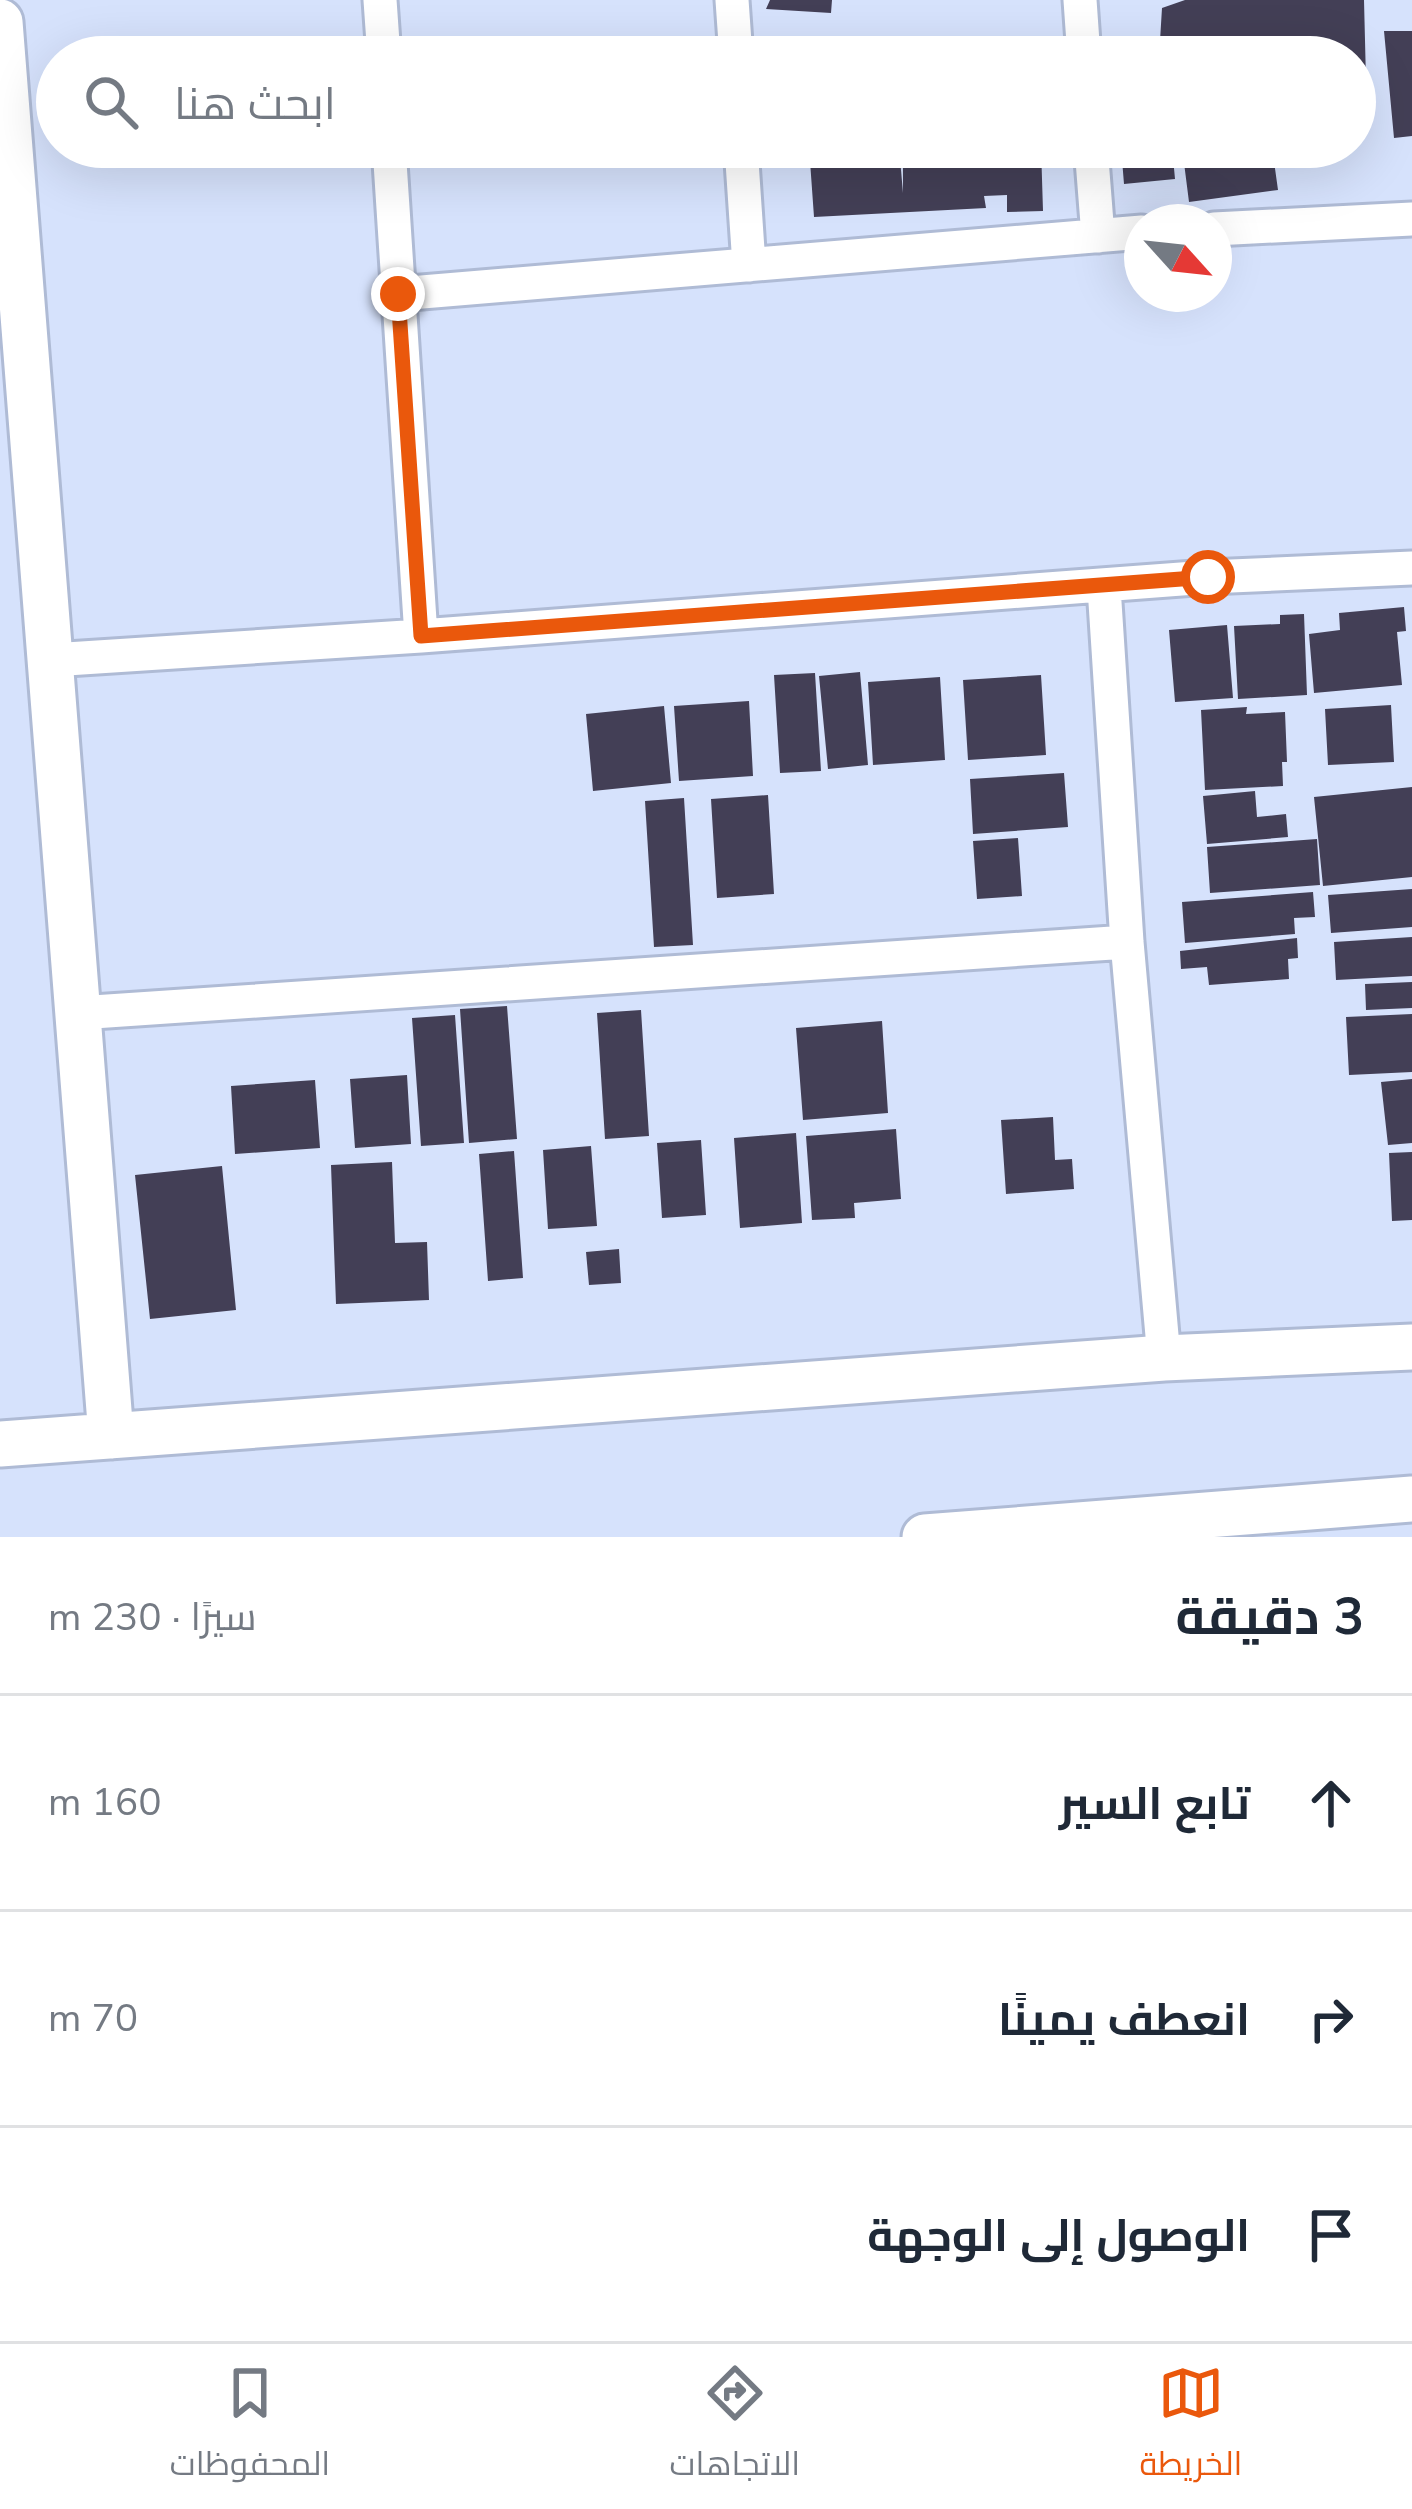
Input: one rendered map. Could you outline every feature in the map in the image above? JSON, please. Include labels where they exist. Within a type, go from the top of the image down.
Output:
[{"type":"street","points":[[380,0],[383,36]]},
{"type":"street","points":[[732,0],[735,36]]},
{"type":"street","points":[[1080,0],[1083,36]]},
{"type":"street","points":[[0,22],[111,1436]]},
{"type":"street","points":[[390,168],[421,636]]},
{"type":"street","points":[[742,168],[748,265]]},
{"type":"street","points":[[1093,168],[1098,236]]},
{"type":"street","points":[[1232,228],[1412,219]]},
{"type":"street","points":[[398,294],[1124,234]]},
{"type":"street","points":[[51,660],[1208,577],[1412,568]]},
{"type":"street","points":[[1104,587],[1127,942],[1164,1358]]},
{"type":"street","points":[[78,1013],[1127,942]]},
{"type":"street","points":[[0,1444],[1164,1358],[1412,1347]]},
{"type":"street","points":[[925,1537],[1412,1499]]},
{"type":"building","points":[[770,0],[832,0],[831,13],[766,9]]},
{"type":"building","points":[[1185,0],[1364,0],[1365,36],[1160,36],[1162,8]]},
{"type":"building","points":[[1384,31],[1412,31],[1412,136],[1394,138]]},
{"type":"building","points":[[810,168],[901,168],[903,193],[903,168],[1042,168],[1043,211],[1007,212],[1007,195],[984,196],[986,208],[814,217]]},
{"type":"building","points":[[1123,168],[1174,168],[1175,179],[1124,184]]},
{"type":"building","points":[[1185,168],[1275,168],[1278,190],[1189,202]]},
{"type":"building","points":[[1404,607],[1406,631],[1397,632],[1402,685],[1314,693],[1309,634],[1340,630],[1339,613]]},
{"type":"building","points":[[1304,614],[1307,695],[1238,699],[1234,626],[1280,624],[1280,615]]},
{"type":"building","points":[[1227,625],[1233,698],[1175,702],[1169,630]]},
{"type":"building","points":[[860,672],[868,765],[828,769],[819,676]]},
{"type":"building","points":[[815,673],[821,771],[780,773],[774,675]]},
{"type":"building","points":[[1041,675],[1046,755],[968,760],[963,680]]},
{"type":"building","points":[[940,677],[945,760],[873,765],[868,682]]},
{"type":"building","points":[[749,701],[753,776],[679,781],[674,706]]},
{"type":"building","points":[[1391,705],[1394,762],[1328,765],[1325,709]]},
{"type":"building","points":[[664,706],[671,783],[593,791],[586,714]]},
{"type":"building","points":[[1247,707],[1246,714],[1285,712],[1283,786],[1205,790],[1201,710]]},
{"type":"building","points":[[1064,773],[1068,827],[973,834],[970,779]]},
{"type":"building","points":[[1412,787],[1412,877],[1323,886],[1314,797]]},
{"type":"building","points":[[1255,791],[1257,817],[1286,814],[1288,837],[1207,844],[1203,796]]},
{"type":"building","points":[[768,795],[774,894],[717,898],[711,799]]},
{"type":"building","points":[[684,798],[693,945],[654,947],[645,801]]},
{"type":"building","points":[[1018,838],[1022,896],[977,899],[973,841]]},
{"type":"building","points":[[1317,839],[1320,885],[1210,893],[1207,847]]},
{"type":"building","points":[[1412,889],[1412,927],[1331,933],[1328,895]]},
{"type":"building","points":[[1313,892],[1315,917],[1294,918],[1295,934],[1185,943],[1182,902]]},
{"type":"building","points":[[1412,937],[1412,976],[1336,980],[1334,942]]},
{"type":"building","points":[[1297,938],[1298,958],[1288,959],[1289,979],[1209,985],[1207,967],[1181,969],[1180,951]]},
{"type":"building","points":[[1412,982],[1412,1008],[1366,1010],[1365,984]]},
{"type":"building","points":[[507,1006],[517,1139],[469,1143],[460,1009]]},
{"type":"building","points":[[641,1010],[649,1136],[605,1139],[597,1013]]},
{"type":"building","points":[[1412,1014],[1412,1072],[1349,1075],[1346,1017]]},
{"type":"building","points":[[455,1015],[464,1143],[421,1146],[412,1018]]},
{"type":"building","points":[[882,1021],[888,1113],[803,1120],[796,1028]]},
{"type":"building","points":[[407,1075],[411,1144],[355,1148],[350,1079]]},
{"type":"building","points":[[1412,1079],[1412,1143],[1388,1145],[1381,1082]]},
{"type":"building","points":[[315,1080],[320,1148],[235,1154],[231,1086]]},
{"type":"building","points":[[1053,1117],[1055,1160],[1072,1159],[1074,1189],[1006,1194],[1001,1120]]},
{"type":"building","points":[[896,1129],[901,1199],[854,1203],[855,1218],[812,1220],[806,1136]]},
{"type":"building","points":[[796,1133],[802,1223],[740,1228],[734,1138]]},
{"type":"building","points":[[701,1140],[706,1215],[662,1218],[657,1143]]},
{"type":"building","points":[[591,1146],[597,1226],[548,1229],[543,1150]]},
{"type":"building","points":[[514,1151],[523,1278],[488,1281],[479,1154]]},
{"type":"building","points":[[1412,1152],[1412,1220],[1392,1221],[1389,1153]]},
{"type":"building","points":[[392,1162],[395,1243],[427,1242],[429,1300],[336,1304],[331,1165]]},
{"type":"building","points":[[222,1166],[236,1310],[150,1319],[135,1175]]},
{"type":"building","points":[[619,1249],[621,1283],[589,1285],[586,1252]]},
{"type":"route","points":[[398,294],[421,636],[1208,577]]}]
